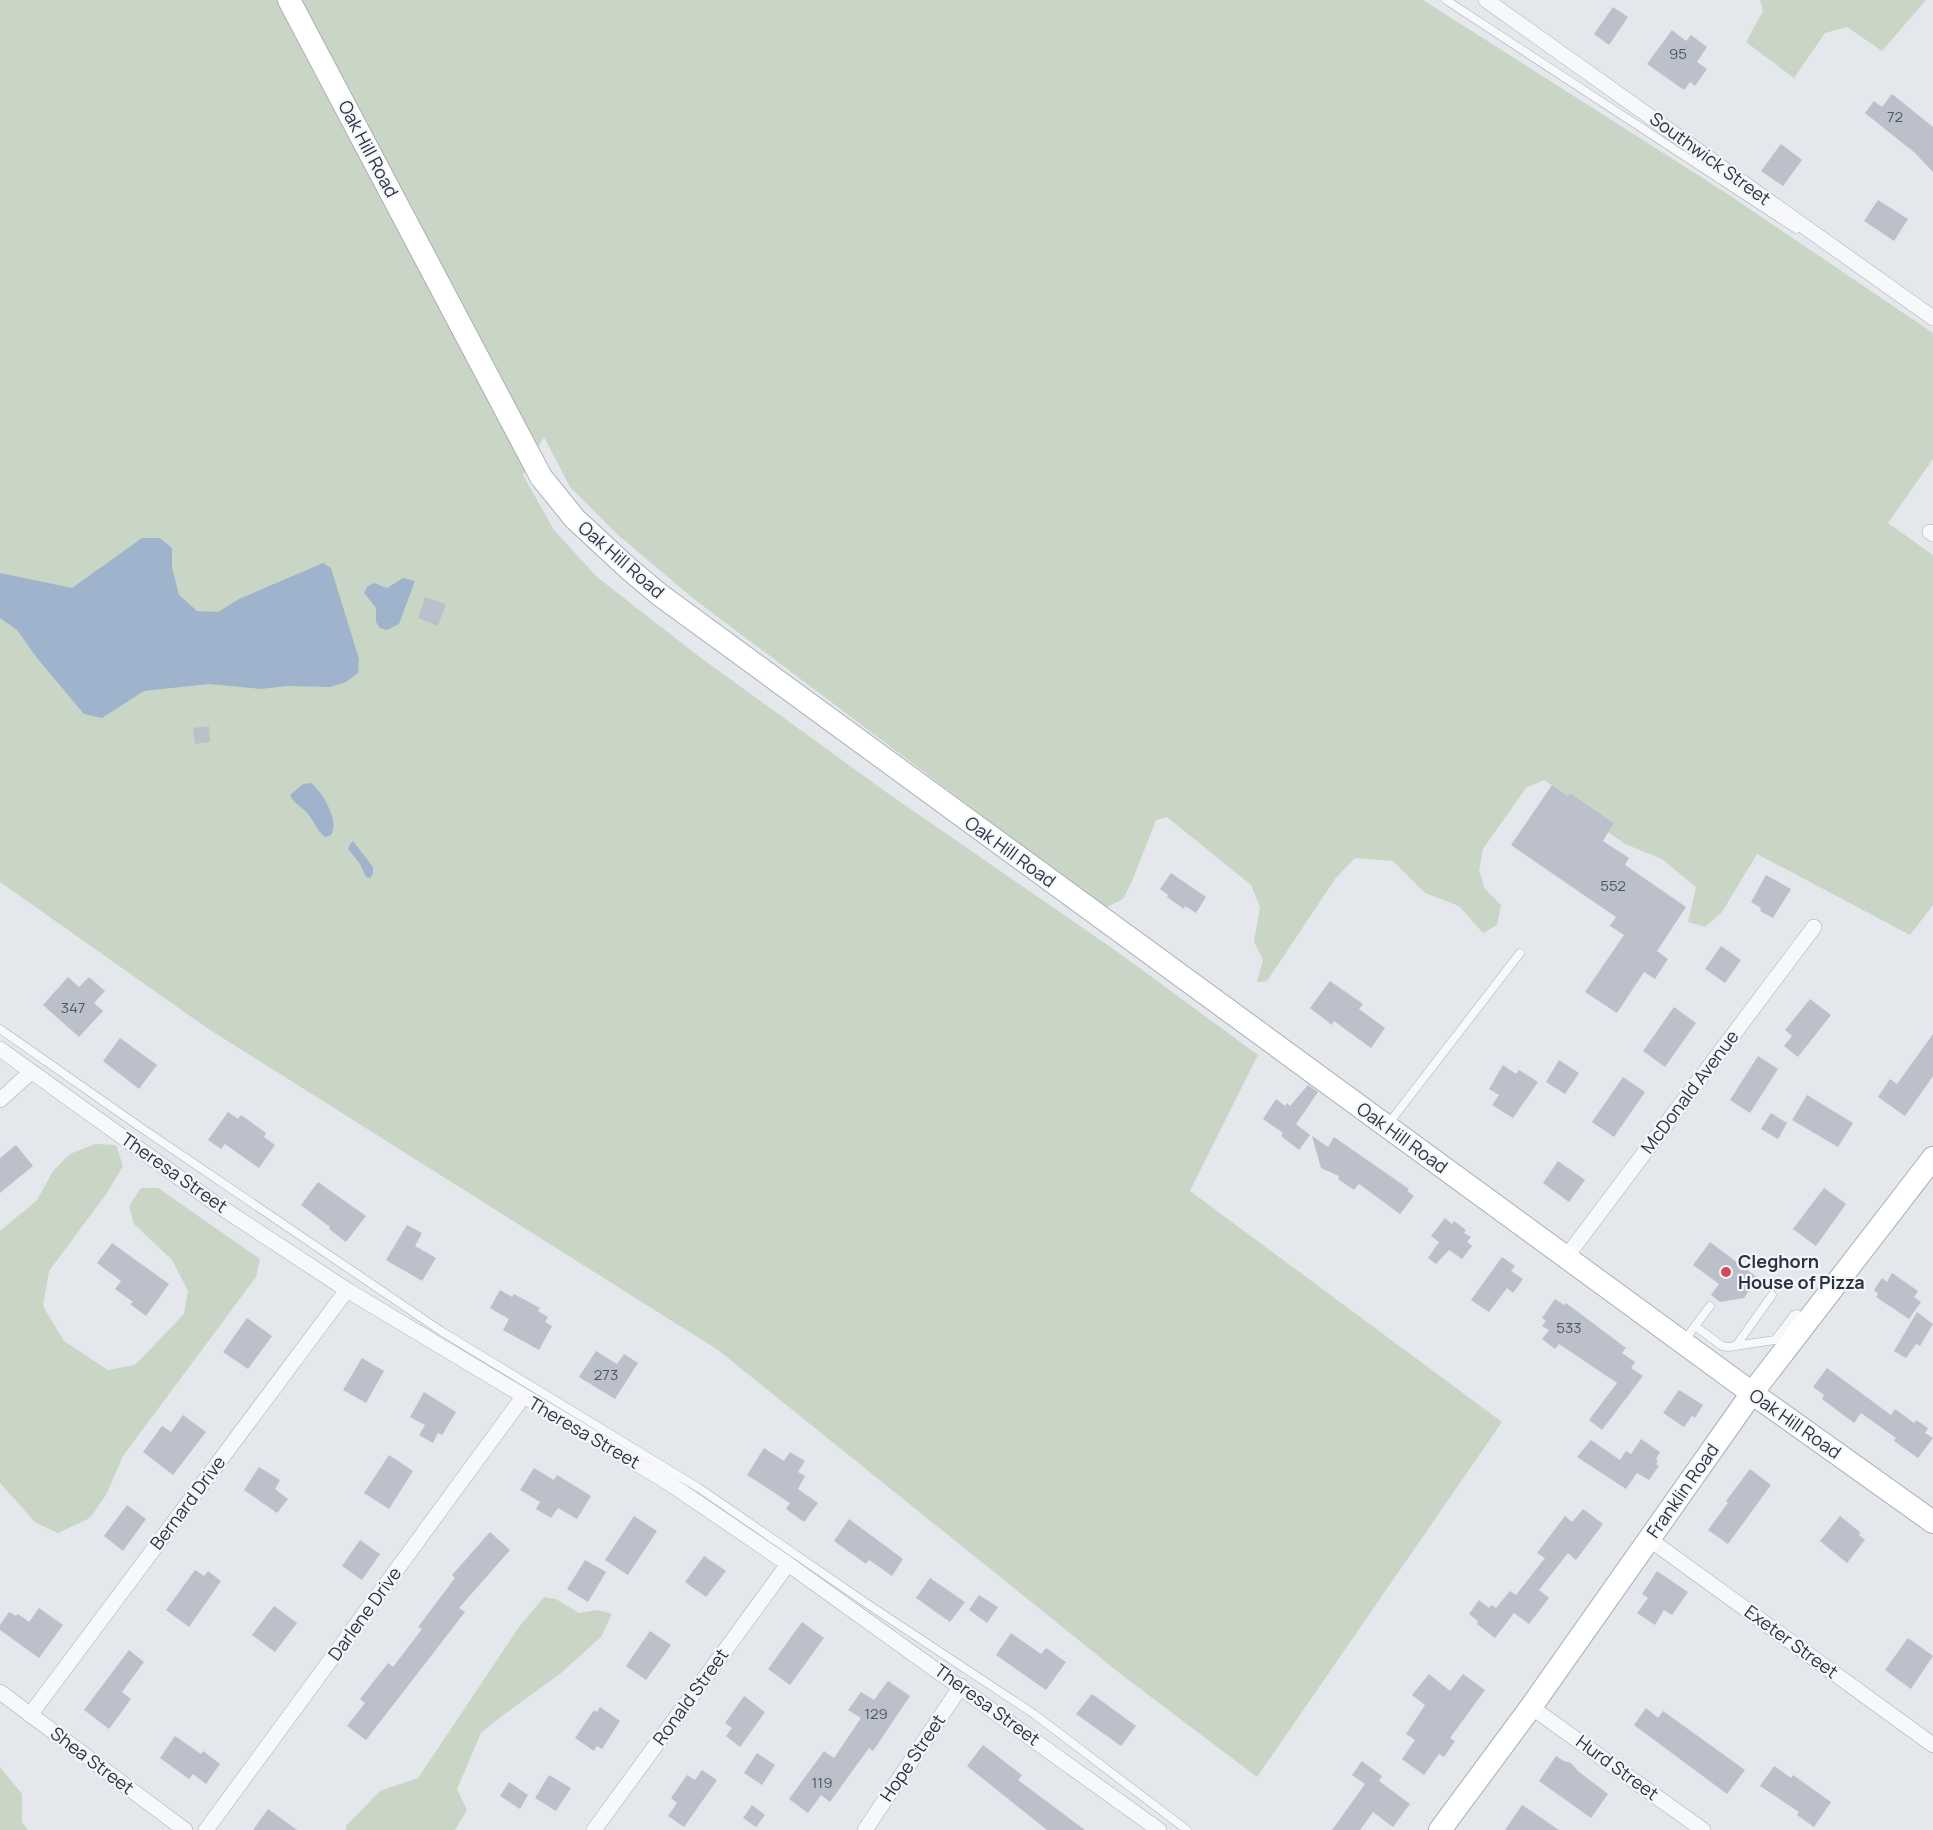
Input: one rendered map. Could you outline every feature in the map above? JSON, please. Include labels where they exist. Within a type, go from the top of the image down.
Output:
[{"type":"street","name":"Oak Hill Road","points":[[289,0],[541,477],[575,519],[629,569],[660,596],[1386,1126],[1567,1256],[1689,1334],[1716,1354],[1752,1394],[1933,1522]]},
{"type":"street","name":"Southwick Street","points":[[1486,0],[1933,319]]},
{"type":"street","name":"McDonald Avenue","points":[[1567,1256],[1814,927]]},
{"type":"street","name":"Theresa Street","points":[[0,1049],[216,1204],[347,1290],[669,1483],[961,1686],[1159,1830]]},
{"type":"street","points":[[0,1100],[31,1072]]},
{"type":"street","name":"Franklin Road","points":[[1440,1830],[1531,1707],[1752,1394],[1781,1344],[1808,1322],[1933,1158]]},
{"type":"street","name":"Bernard Drive","points":[[30,1715],[347,1290]]},
{"type":"street","name":"Darlene Drive","points":[[206,1830],[523,1397]]},
{"type":"street","name":"Exeter Street","points":[[1649,1539],[1933,1745]]},
{"type":"street","name":"Ronald Street","points":[[594,1830],[788,1564]]},
{"type":"street","name":"Hope Street","points":[[865,1830],[961,1686]]},
{"type":"street","name":"Shea Street","points":[[0,1692],[185,1830]]},
{"type":"street","name":"Hurd Street","points":[[1531,1707],[1703,1830]]},
{"type":"lane","points":[[1446,0],[1933,319]]},
{"type":"lane","points":[[1386,1126],[1520,953]]},
{"type":"lane","points":[[0,1029],[150,1134],[441,1331],[699,1488],[869,1605],[1034,1714],[1187,1830]]},
{"type":"lane","points":[[1736,1346],[1773,1295]]},
{"type":"lane","points":[[1689,1334],[1710,1306]]},
{"type":"lane","points":[[1716,1354],[1728,1347],[1781,1344]]},
{"type":"green space","points":[[0,0],[1423,0],[1726,193],[1933,333],[1933,459],[1888,523],[1933,555],[1933,905],[1910,935],[1757,854],[1722,912],[1705,927],[1688,922],[1696,887],[1662,859],[1625,844],[1608,832],[1614,823],[1570,793],[1568,796],[1544,780],[1526,788],[1483,849],[1479,870],[1485,889],[1501,905],[1497,925],[1483,933],[1459,906],[1425,893],[1393,861],[1355,858],[1335,879],[1267,981],[1257,982],[1263,960],[1254,942],[1260,907],[1251,885],[1167,817],[1156,820],[1123,899],[1105,908],[694,599],[618,535],[570,487],[544,437],[523,475],[554,530],[597,577],[697,655],[886,792],[1119,953],[1258,1055],[1190,1191],[1502,1422],[1257,1777],[1122,1675],[718,1350],[207,1028],[0,882]]},
{"type":"green space","points":[[1760,0],[1926,0],[1882,51],[1847,27],[1825,33],[1794,78],[1746,42],[1763,11]]},
{"type":"green space","points":[[95,1144],[116,1145],[123,1166],[107,1193],[49,1271],[43,1306],[64,1341],[108,1370],[135,1365],[184,1314],[188,1291],[172,1260],[134,1224],[129,1206],[141,1188],[158,1188],[260,1259],[256,1277],[123,1456],[106,1495],[90,1518],[58,1533],[35,1522],[0,1483],[0,1231],[37,1200],[53,1171],[70,1154]]},
{"type":"green space","points":[[544,1597],[556,1599],[579,1613],[598,1610],[612,1614],[601,1637],[561,1673],[481,1733],[457,1789],[467,1810],[455,1830],[346,1830],[346,1826],[380,1791],[418,1778],[519,1627]]},
{"type":"green space","points":[[0,1767],[22,1794],[22,1822],[28,1830],[0,1830]]},
{"type":"water","points":[[142,538],[160,538],[172,548],[172,567],[179,595],[197,611],[218,612],[239,599],[323,563],[331,568],[359,659],[358,673],[346,682],[330,687],[287,686],[261,689],[209,684],[144,691],[102,718],[84,714],[37,658],[17,630],[0,618],[0,573],[72,588]]},
{"type":"water","points":[[403,578],[415,581],[399,624],[387,630],[380,628],[376,622],[376,608],[364,593],[367,587],[374,583],[387,588]]},
{"type":"water","points":[[311,783],[325,800],[332,815],[333,829],[331,835],[325,837],[290,795],[303,784]]},
{"type":"water","points":[[353,841],[373,867],[373,874],[370,878],[366,877],[360,864],[348,849]]},
{"type":"building","points":[[1613,7],[1628,17],[1609,45],[1594,34]]},
{"type":"building","points":[[1672,30],[1686,41],[1691,35],[1707,47],[1697,62],[1707,69],[1695,86],[1690,82],[1684,90],[1647,64]]},
{"type":"building","points":[[1892,94],[1933,127],[1933,172],[1915,153],[1865,113],[1874,101],[1882,107]]},
{"type":"building","points":[[1781,144],[1802,160],[1783,186],[1761,171]]},
{"type":"building","points":[[1878,200],[1908,219],[1894,241],[1864,221]]},
{"type":"building","points":[[425,597],[446,604],[438,626],[418,618]]},
{"type":"building","points":[[209,726],[210,742],[195,744],[193,728]]},
{"type":"building","points":[[1552,785],[1568,796],[1570,793],[1614,823],[1603,841],[1629,858],[1625,865],[1686,907],[1657,951],[1668,959],[1655,979],[1644,972],[1617,1013],[1585,992],[1624,935],[1610,926],[1616,917],[1511,845]]},
{"type":"building","points":[[1171,873],[1206,897],[1196,913],[1185,906],[1184,909],[1160,889]]},
{"type":"building","points":[[1766,875],[1791,889],[1773,918],[1760,911],[1761,908],[1751,902]]},
{"type":"building","points":[[1721,946],[1741,960],[1725,983],[1705,969]]},
{"type":"building","points":[[68,977],[79,987],[89,977],[105,991],[94,1003],[103,1011],[79,1037],[43,1005]]},
{"type":"building","points":[[1330,981],[1363,1004],[1359,1009],[1385,1028],[1371,1048],[1334,1021],[1332,1025],[1310,1008]]},
{"type":"building","points":[[1810,999],[1831,1015],[1798,1057],[1784,1046],[1792,1036],[1785,1030]]},
{"type":"building","points":[[1674,1007],[1696,1023],[1665,1067],[1643,1051]]},
{"type":"building","points":[[1933,1034],[1933,1076],[1905,1116],[1878,1097],[1890,1079],[1897,1084]]},
{"type":"building","points":[[120,1038],[157,1065],[139,1089],[103,1061]]},
{"type":"building","points":[[1758,1056],[1778,1069],[1750,1113],[1730,1100]]},
{"type":"building","points":[[1559,1060],[1579,1073],[1565,1094],[1546,1082]]},
{"type":"building","points":[[1503,1065],[1516,1074],[1519,1070],[1538,1082],[1513,1118],[1492,1105],[1499,1095],[1489,1089]]},
{"type":"building","points":[[1623,1077],[1645,1092],[1614,1137],[1592,1122]]},
{"type":"building","points":[[1308,1085],[1318,1092],[1296,1124],[1310,1135],[1299,1150],[1281,1136],[1283,1133],[1263,1119],[1276,1099],[1285,1106],[1287,1103],[1290,1106]]},
{"type":"building","points":[[1807,1095],[1853,1123],[1838,1147],[1792,1120]]},
{"type":"building","points":[[228,1112],[238,1119],[241,1115],[266,1133],[264,1137],[275,1145],[259,1168],[225,1144],[221,1149],[208,1140]]},
{"type":"building","points":[[1771,1113],[1787,1123],[1778,1139],[1761,1129]]},
{"type":"building","points":[[1312,1136],[1328,1147],[1334,1137],[1409,1189],[1407,1191],[1414,1196],[1400,1214],[1359,1184],[1354,1190],[1338,1179],[1339,1176],[1321,1168]]},
{"type":"building","points":[[16,1145],[33,1166],[0,1193],[0,1158]]},
{"type":"building","points":[[1558,1161],[1585,1180],[1569,1202],[1543,1183]]},
{"type":"building","points":[[318,1182],[366,1216],[346,1242],[301,1205]]},
{"type":"building","points":[[1824,1188],[1846,1204],[1816,1246],[1793,1229]]},
{"type":"building","points":[[1445,1218],[1452,1224],[1454,1221],[1466,1230],[1464,1233],[1471,1237],[1467,1242],[1472,1246],[1462,1259],[1449,1250],[1436,1264],[1428,1258],[1439,1242],[1431,1236]]},
{"type":"building","points":[[407,1225],[422,1233],[415,1246],[436,1258],[422,1281],[386,1260]]},
{"type":"building","name":"Cleghorn House of Pizza","points":[[1710,1242],[1758,1278],[1744,1298],[1720,1302],[1711,1295],[1719,1284],[1693,1265]]},
{"type":"building","points":[[112,1243],[169,1284],[146,1316],[130,1304],[133,1302],[115,1289],[121,1281],[97,1263]]},
{"type":"building","points":[[1502,1257],[1515,1266],[1511,1271],[1523,1279],[1513,1293],[1507,1288],[1489,1312],[1471,1300]]},
{"type":"building","points":[[1892,1273],[1918,1291],[1914,1297],[1921,1302],[1909,1319],[1876,1297],[1878,1294],[1874,1290],[1882,1278],[1887,1282]]},
{"type":"building","points":[[500,1290],[512,1297],[514,1294],[540,1308],[538,1311],[548,1317],[545,1322],[552,1326],[539,1350],[503,1330],[509,1319],[490,1308]]},
{"type":"building","points":[[1555,1299],[1564,1305],[1566,1303],[1626,1348],[1622,1353],[1635,1362],[1631,1368],[1643,1376],[1602,1430],[1589,1420],[1617,1383],[1559,1344],[1555,1349],[1542,1339],[1549,1330],[1542,1326],[1546,1321],[1542,1318]]},
{"type":"building","points":[[1917,1312],[1933,1324],[1920,1346],[1916,1344],[1906,1358],[1894,1351]]},
{"type":"building","points":[[247,1318],[272,1336],[248,1369],[223,1352]]},
{"type":"building","points":[[596,1351],[617,1364],[624,1354],[638,1363],[615,1399],[579,1377]]},
{"type":"building","points":[[362,1358],[384,1371],[366,1403],[343,1390]]},
{"type":"building","points":[[1827,1368],[1891,1415],[1895,1409],[1914,1423],[1916,1420],[1928,1428],[1925,1433],[1933,1438],[1918,1458],[1894,1441],[1896,1438],[1861,1413],[1854,1423],[1822,1399],[1824,1395],[1813,1387]]},
{"type":"building","points":[[1679,1390],[1703,1405],[1695,1418],[1692,1416],[1684,1427],[1663,1413]]},
{"type":"building","points":[[424,1392],[456,1412],[442,1435],[438,1433],[433,1443],[419,1435],[425,1425],[410,1417]]},
{"type":"building","points":[[183,1415],[206,1432],[173,1475],[143,1452],[162,1426],[171,1432]]},
{"type":"building","points":[[1641,1439],[1660,1452],[1656,1459],[1658,1461],[1656,1464],[1659,1466],[1649,1480],[1637,1473],[1626,1489],[1577,1457],[1591,1440],[1620,1460],[1626,1451],[1631,1454]]},
{"type":"building","points":[[764,1448],[784,1461],[790,1452],[805,1461],[798,1472],[805,1476],[798,1489],[818,1503],[804,1522],[786,1509],[790,1503],[747,1475]]},
{"type":"building","points":[[389,1455],[413,1471],[389,1509],[364,1493]]},
{"type":"building","points":[[259,1467],[280,1480],[275,1489],[288,1499],[277,1513],[244,1490]]},
{"type":"building","points":[[534,1468],[554,1480],[557,1475],[591,1496],[577,1519],[558,1508],[551,1518],[536,1509],[540,1502],[520,1490]]},
{"type":"building","points":[[1750,1469],[1771,1485],[1728,1544],[1708,1530]]},
{"type":"building","points":[[127,1505],[146,1519],[123,1551],[104,1536]]},
{"type":"building","points":[[1583,1509],[1603,1524],[1576,1560],[1568,1553],[1539,1590],[1549,1598],[1529,1624],[1514,1613],[1495,1638],[1477,1624],[1478,1621],[1469,1614],[1479,1600],[1489,1608],[1491,1605],[1496,1608],[1510,1591],[1516,1595],[1545,1558],[1537,1553],[1565,1516],[1572,1522]]},
{"type":"building","points":[[634,1516],[657,1531],[628,1575],[605,1560]]},
{"type":"building","points":[[1840,1516],[1860,1532],[1859,1535],[1865,1540],[1847,1563],[1820,1541]]},
{"type":"building","points":[[849,1519],[903,1559],[892,1576],[869,1560],[866,1564],[834,1541]]},
{"type":"building","points":[[490,1532],[510,1550],[459,1608],[465,1612],[366,1740],[347,1726],[365,1703],[360,1699],[388,1663],[393,1667],[422,1629],[418,1627],[455,1578],[452,1575]]},
{"type":"building","points":[[360,1540],[380,1554],[362,1580],[342,1566]]},
{"type":"building","points":[[704,1556],[726,1571],[706,1597],[685,1582]]},
{"type":"building","points":[[585,1560],[606,1572],[588,1602],[567,1589]]},
{"type":"building","points":[[195,1570],[204,1576],[208,1571],[221,1581],[189,1627],[166,1610]]},
{"type":"building","points":[[1657,1571],[1688,1592],[1672,1615],[1664,1610],[1655,1625],[1637,1613],[1648,1598],[1642,1594]]},
{"type":"building","points":[[930,1578],[965,1602],[950,1622],[916,1598]]},
{"type":"building","points":[[979,1595],[998,1607],[987,1623],[969,1610]]},
{"type":"building","points":[[274,1606],[297,1623],[275,1652],[252,1635]]},
{"type":"building","points":[[39,1608],[63,1625],[39,1658],[0,1630],[0,1625],[9,1612],[16,1616],[18,1614],[29,1622]]},
{"type":"building","points":[[802,1622],[824,1638],[790,1685],[768,1669]]},
{"type":"building","points":[[650,1631],[671,1645],[646,1680],[626,1666]]},
{"type":"building","points":[[1011,1633],[1041,1654],[1046,1648],[1066,1662],[1046,1690],[996,1655]]},
{"type":"building","points":[[1908,1638],[1933,1656],[1911,1689],[1885,1670]]},
{"type":"building","points":[[129,1650],[144,1662],[122,1692],[131,1699],[109,1729],[84,1710]]},
{"type":"building","points":[[1429,1674],[1450,1691],[1463,1674],[1485,1690],[1450,1738],[1455,1741],[1444,1757],[1439,1754],[1424,1775],[1402,1759],[1415,1740],[1406,1734],[1425,1705],[1412,1695]]},
{"type":"building","points":[[888,1681],[910,1696],[873,1751],[869,1748],[830,1802],[821,1795],[808,1813],[789,1799],[824,1751],[834,1758],[861,1718],[848,1710],[861,1692],[874,1700]]},
{"type":"building","points":[[1092,1694],[1136,1726],[1121,1746],[1076,1714]]},
{"type":"building","points":[[744,1696],[765,1712],[740,1747],[726,1736],[732,1728],[725,1723]]},
{"type":"building","points":[[600,1707],[620,1721],[602,1749],[597,1746],[594,1751],[575,1738],[594,1710],[597,1712]]},
{"type":"building","points":[[1646,1708],[1658,1718],[1663,1711],[1745,1770],[1727,1794],[1634,1725]]},
{"type":"building","points":[[175,1736],[201,1754],[203,1751],[220,1764],[206,1784],[193,1774],[189,1779],[160,1758]]},
{"type":"building","points":[[983,1745],[1022,1775],[1018,1780],[1085,1830],[1047,1830],[967,1766]]},
{"type":"building","points":[[757,1753],[775,1765],[762,1785],[744,1773]]},
{"type":"building","points":[[1556,1756],[1571,1763],[1608,1794],[1591,1818],[1539,1781]]},
{"type":"building","points":[[1362,1761],[1382,1776],[1379,1781],[1410,1804],[1393,1827],[1373,1812],[1360,1830],[1332,1830],[1365,1784],[1352,1775]]},
{"type":"building","points":[[1774,1766],[1791,1778],[1793,1775],[1831,1802],[1814,1827],[1797,1815],[1799,1812],[1760,1786]]},
{"type":"building","points":[[702,1770],[717,1780],[684,1827],[668,1816],[677,1803],[671,1798],[687,1775],[695,1780]]},
{"type":"building","points":[[549,1775],[571,1788],[556,1811],[535,1798]]},
{"type":"building","points":[[509,1782],[528,1795],[520,1809],[500,1796]]},
{"type":"building","points":[[752,1805],[765,1815],[756,1827],[743,1818]]},
{"type":"building","points":[[1522,1805],[1559,1830],[1505,1830]]},
{"type":"building","points":[[268,1809],[297,1830],[253,1830]]},
{"type":"place","name":"Cleghorn House of Pizza","points":[[1726,1272]]}]
